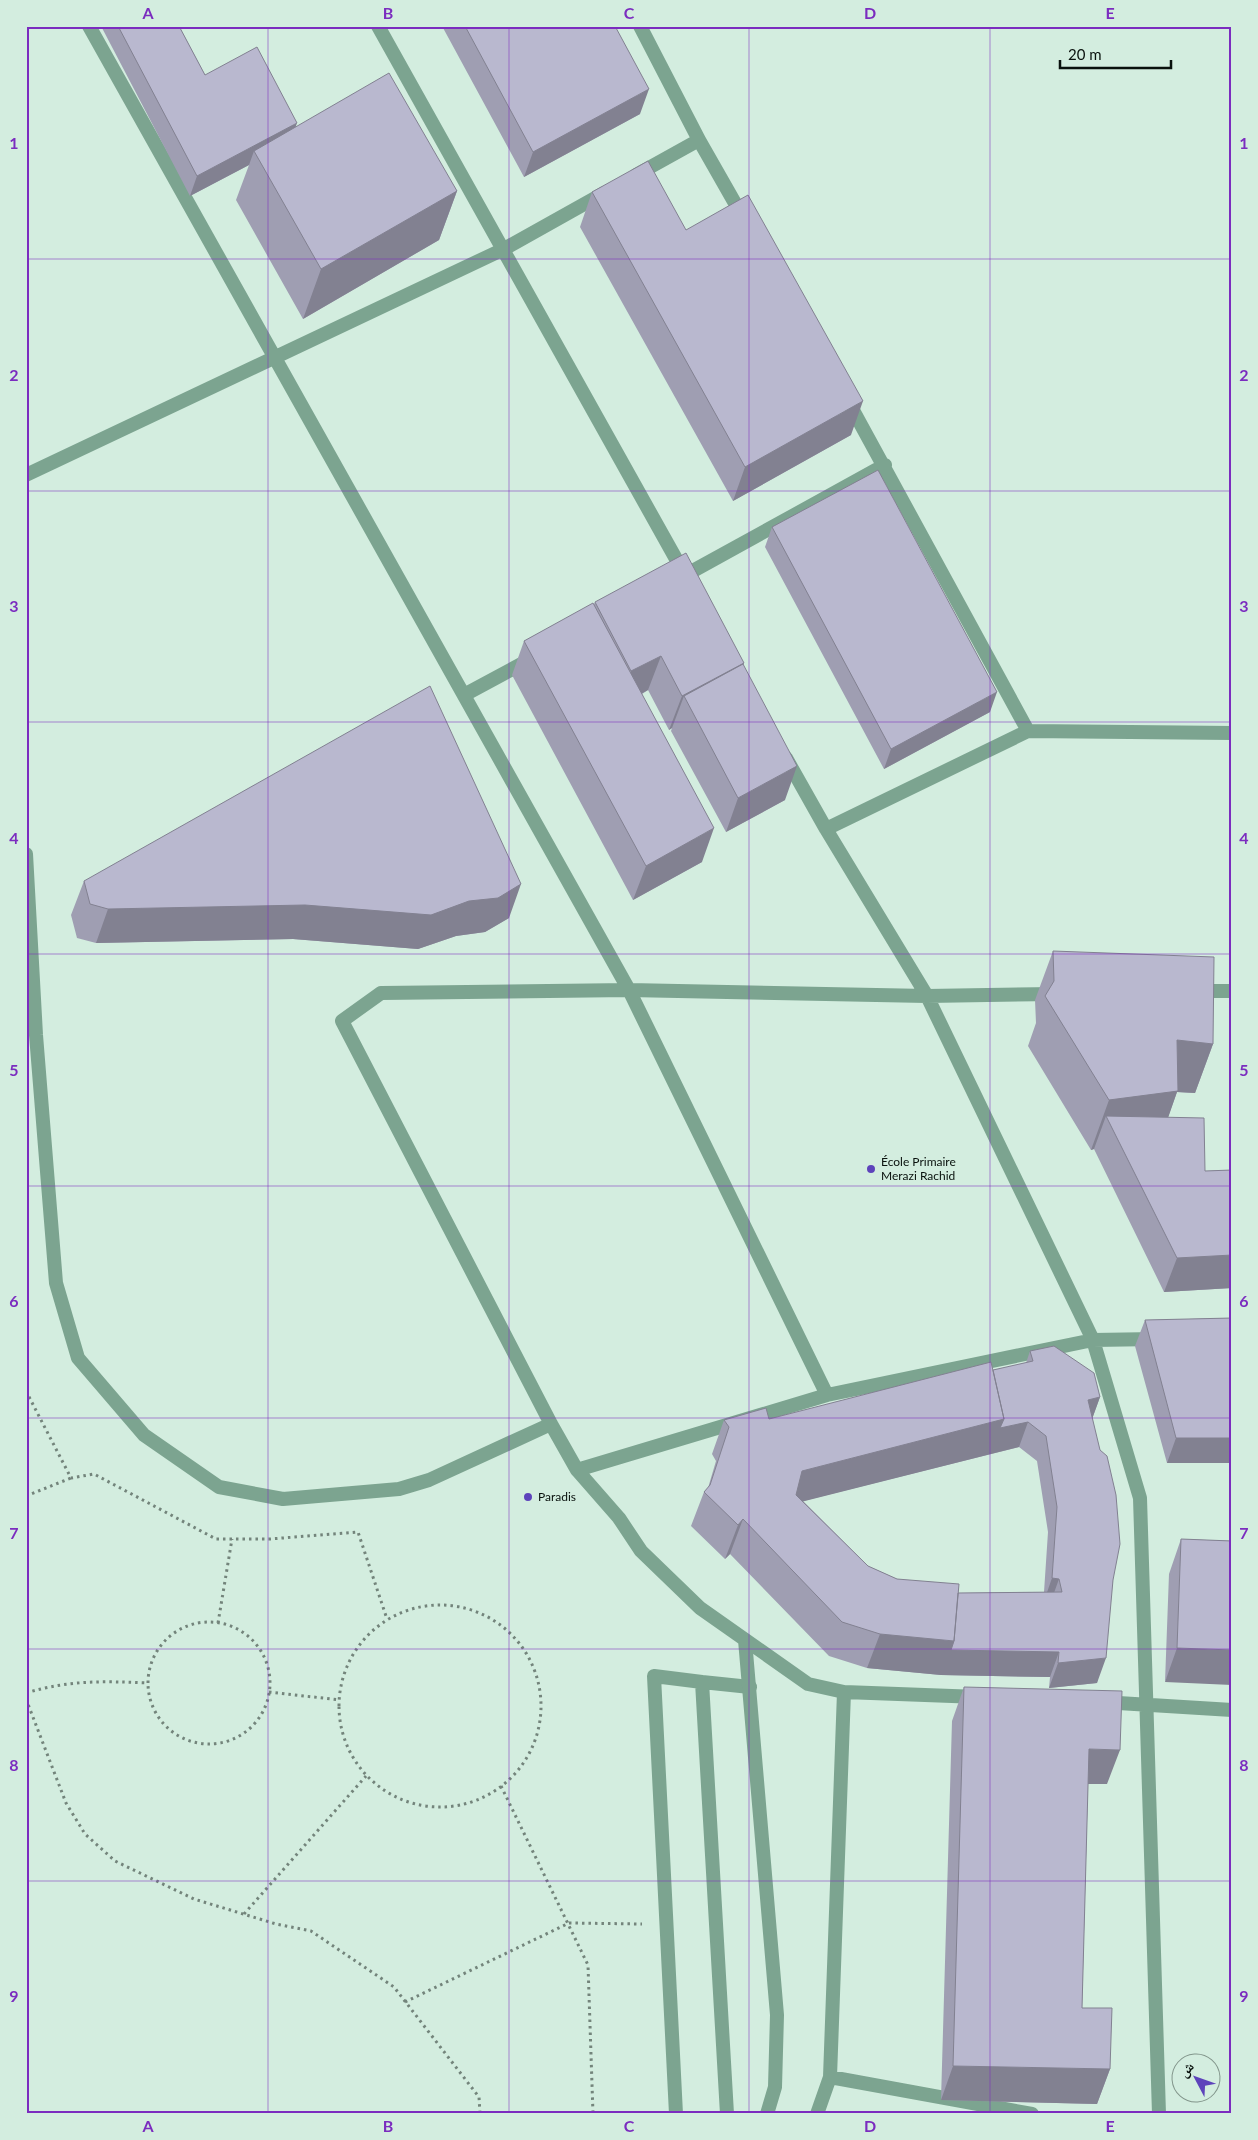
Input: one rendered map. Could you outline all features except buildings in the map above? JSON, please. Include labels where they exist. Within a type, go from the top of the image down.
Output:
[{"type":"street","points":[[89,26],[273,358],[629,990],[827,1395]]},
{"type":"street","points":[[378,26],[688,579]]},
{"type":"street","points":[[640,26],[699,140],[753,234]]},
{"type":"street","points":[[26,475],[504,249],[699,140]]},
{"type":"street","points":[[841,388],[885,465],[1028,731]]},
{"type":"street","points":[[668,584],[688,579],[885,465]]},
{"type":"street","points":[[464,695],[540,654]]},
{"type":"street","points":[[826,829],[1028,731],[1232,733]]},
{"type":"street","points":[[779,744],[826,829],[927,996],[1092,1340],[1140,1498],[1148,1704],[1159,2114]]},
{"type":"street","points":[[26,854],[36,1036],[56,1283],[78,1358],[144,1435],[219,1487],[283,1499],[399,1489],[429,1480],[551,1424]]},
{"type":"street","points":[[991,1698],[844,1692],[808,1684],[700,1608],[641,1551],[619,1518],[578,1470],[551,1424],[342,1021],[381,994],[629,990],[927,996],[1065,994]]},
{"type":"street","points":[[1183,992],[1232,991]]},
{"type":"street","points":[[578,1470],[827,1395],[1092,1340],[1172,1338]]},
{"type":"street","points":[[746,1640],[777,2015],[775,2086],[767,2114]]},
{"type":"street","points":[[676,2114],[654,1676],[750,1687]]},
{"type":"street","points":[[702,1682],[727,2114]]},
{"type":"street","points":[[817,2114],[830,2077],[844,1692]]},
{"type":"street","points":[[1089,1702],[1232,1710]]},
{"type":"street","points":[[830,2077],[1032,2114]]},
{"type":"path","points":[[26,1496],[71,1478]]},
{"type":"path","points":[[218,1623],[232,1539]]},
{"type":"path","points":[[436,1605],[468,1609],[497,1622],[520,1644],[535,1672],[541,1704],[537,1735],[523,1764],[502,1786],[468,1804],[433,1808],[399,1800],[366,1776],[348,1753],[338,1719],[340,1700],[340,1684],[354,1652],[387,1619],[405,1611],[436,1605]]},
{"type":"path","points":[[199,1623],[218,1623],[236,1628],[252,1639],[263,1654],[269,1672],[269,1692],[263,1712],[250,1729],[232,1740],[211,1744],[190,1742],[172,1732],[157,1717],[149,1697],[148,1676],[154,1656],[165,1640],[180,1629],[199,1623]]},
{"type":"path","points":[[26,1693],[54,1685],[87,1681],[148,1683]]},
{"type":"path","points":[[269,1692],[340,1700]]},
{"type":"path","points":[[26,1699],[66,1803],[85,1834],[115,1861],[194,1899],[276,1924],[311,1931],[394,1987],[479,2097],[480,2114]]},
{"type":"path","points":[[244,1914],[366,1776]]},
{"type":"path","points":[[502,1786],[588,1965],[593,2114]]},
{"type":"path","points":[[405,2002],[568,1923],[648,1924]]},
{"type":"place","name":"École Primaire Merazi Rachid","points":[[871,1169]]},
{"type":"place","name":"Paradis","points":[[528,1497]]}]
